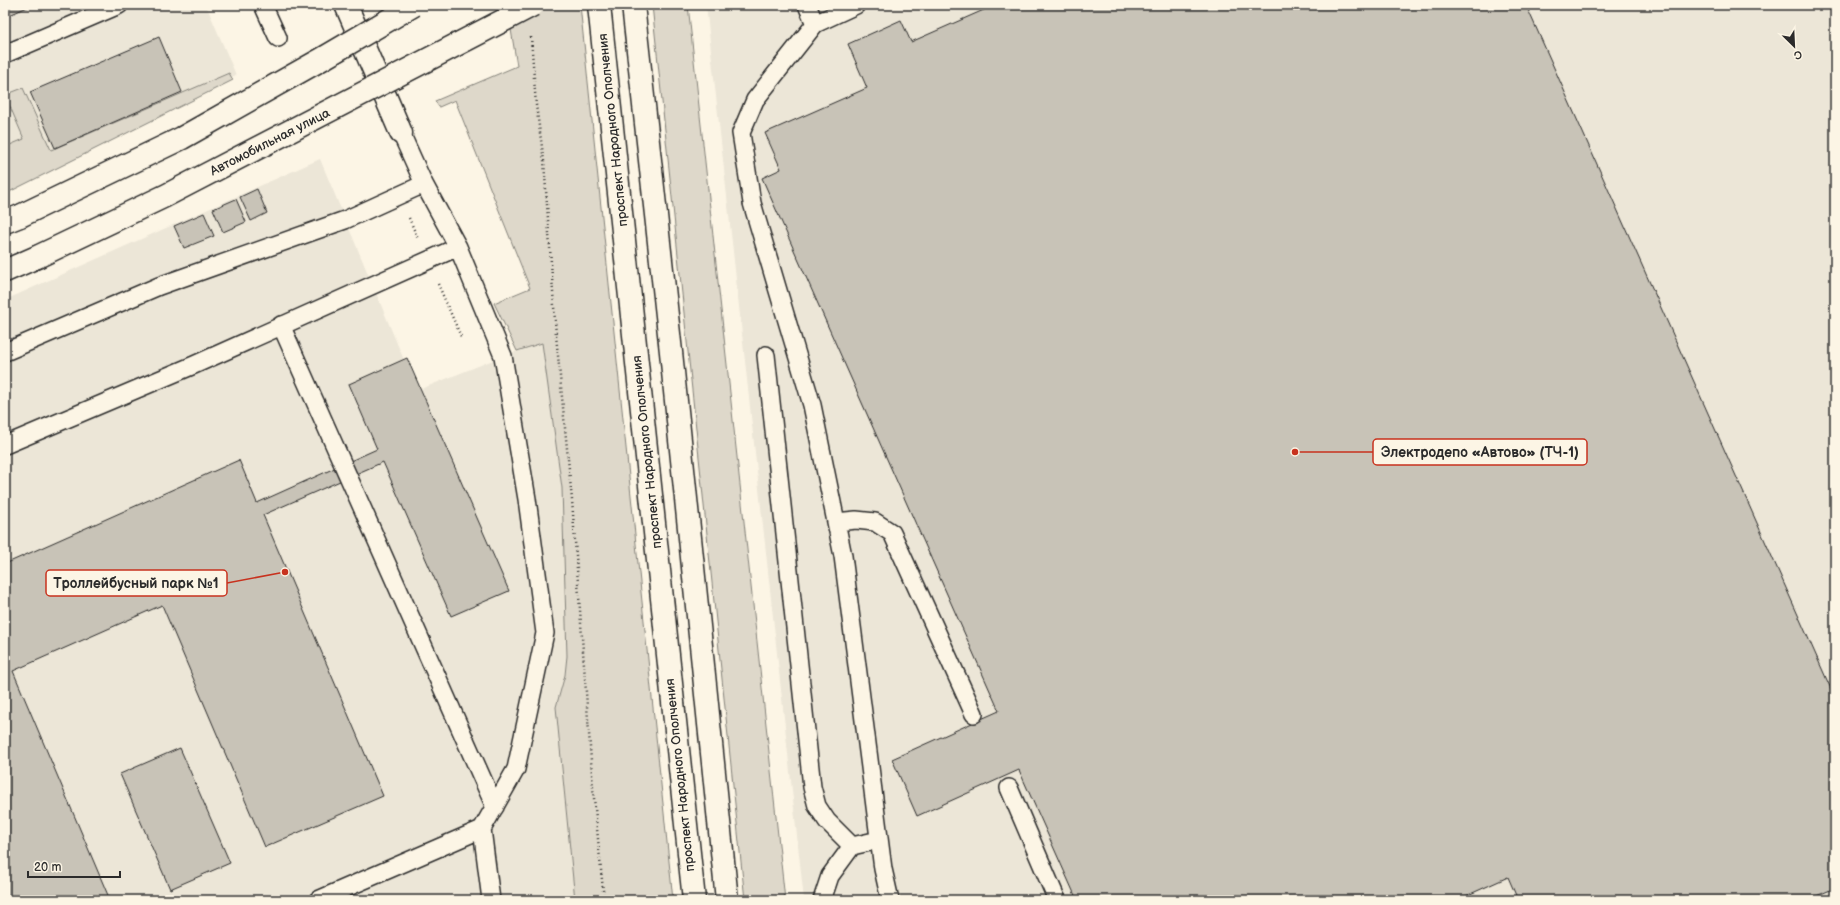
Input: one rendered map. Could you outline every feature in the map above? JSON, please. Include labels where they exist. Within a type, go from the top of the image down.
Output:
[{"type":"main road","points":[[346,5],[401,133]]},
{"type":"main road","points":[[12,219],[182,138],[414,5]]},
{"type":"main road","name":"Автомобильная улица","points":[[5,271],[164,196],[533,5]]},
{"type":"main road","name":"проспект Народного Ополчения","points":[[600,5],[694,900]]},
{"type":"main road","points":[[633,5],[670,344],[727,900]]},
{"type":"lane","points":[[5,54],[119,5]]},
{"type":"lane","points":[[263,5],[278,38]]},
{"type":"lane","points":[[807,5],[815,24]]},
{"type":"lane","points":[[856,5],[815,24],[755,100],[741,133],[752,203],[812,405],[836,522],[842,556],[882,869],[890,900]]},
{"type":"lane","points":[[318,900],[482,829],[516,769],[545,633],[527,499],[504,356],[458,247],[424,184],[401,133]]},
{"type":"lane","points":[[5,352],[159,286],[345,220],[424,184]]},
{"type":"lane","points":[[5,445],[194,365],[458,247]]},
{"type":"lane","points":[[281,325],[495,807]]},
{"type":"lane","points":[[766,355],[812,787],[817,806],[827,821],[852,846]]},
{"type":"lane","points":[[836,522],[856,520],[875,522],[892,533],[974,714]]},
{"type":"lane","points":[[1009,788],[1057,900]]},
{"type":"lane","points":[[482,829],[491,900]]},
{"type":"lane","points":[[822,900],[830,876],[852,846],[879,840]]},
{"type":"path","points":[[531,37],[536,105],[544,161],[556,335],[572,500],[593,788],[604,900]]},
{"type":"shaded area","points":[[5,5],[206,5],[236,75],[5,178]]},
{"type":"shaded area","points":[[507,5],[580,5],[673,900],[575,900],[556,707],[565,675],[567,656],[562,488],[542,343],[517,351],[494,303],[530,288],[455,100],[439,107],[435,101],[517,66]]},
{"type":"shaded area","points":[[652,5],[688,5],[785,900],[745,900]]},
{"type":"shaded area","points":[[706,5],[1835,5],[1835,900],[804,900]]},
{"type":"shaded area","points":[[229,73],[233,80],[5,194],[5,147],[24,139],[5,95],[23,88],[51,150]]},
{"type":"shaded area","points":[[320,159],[404,360],[407,358],[421,389],[503,356],[542,343],[562,488],[567,656],[565,675],[556,707],[575,900],[5,900],[5,300]]},
{"type":"building","points":[[5,5],[32,5],[5,17]]},
{"type":"building","points":[[995,5],[1526,5],[1835,698],[1835,888],[1807,900],[1518,900],[1508,877],[1457,900],[1077,900],[1019,770],[917,816],[892,759],[999,711],[762,178],[781,169],[765,133],[867,88],[848,44],[901,20],[911,42]]},
{"type":"building","points":[[159,37],[182,92],[55,148],[30,92]]},
{"type":"building","points":[[257,189],[267,213],[251,221],[240,197]]},
{"type":"building","points":[[236,199],[246,222],[223,232],[213,209]]},
{"type":"building","points":[[204,213],[214,236],[184,248],[174,226]]},
{"type":"building","points":[[407,358],[509,591],[451,616],[383,462],[263,515],[383,796],[265,847],[162,605],[13,671],[110,900],[5,900],[5,564],[239,460],[257,503],[377,449],[349,384]]},
{"type":"building","points":[[180,748],[230,863],[170,889],[120,774]]},
{"type":"place","name":"Электродепо «Автово» (ТЧ-1)","points":[[1295,452]]},
{"type":"place","name":"Троллейбусный парк №1","points":[[285,572]]}]
